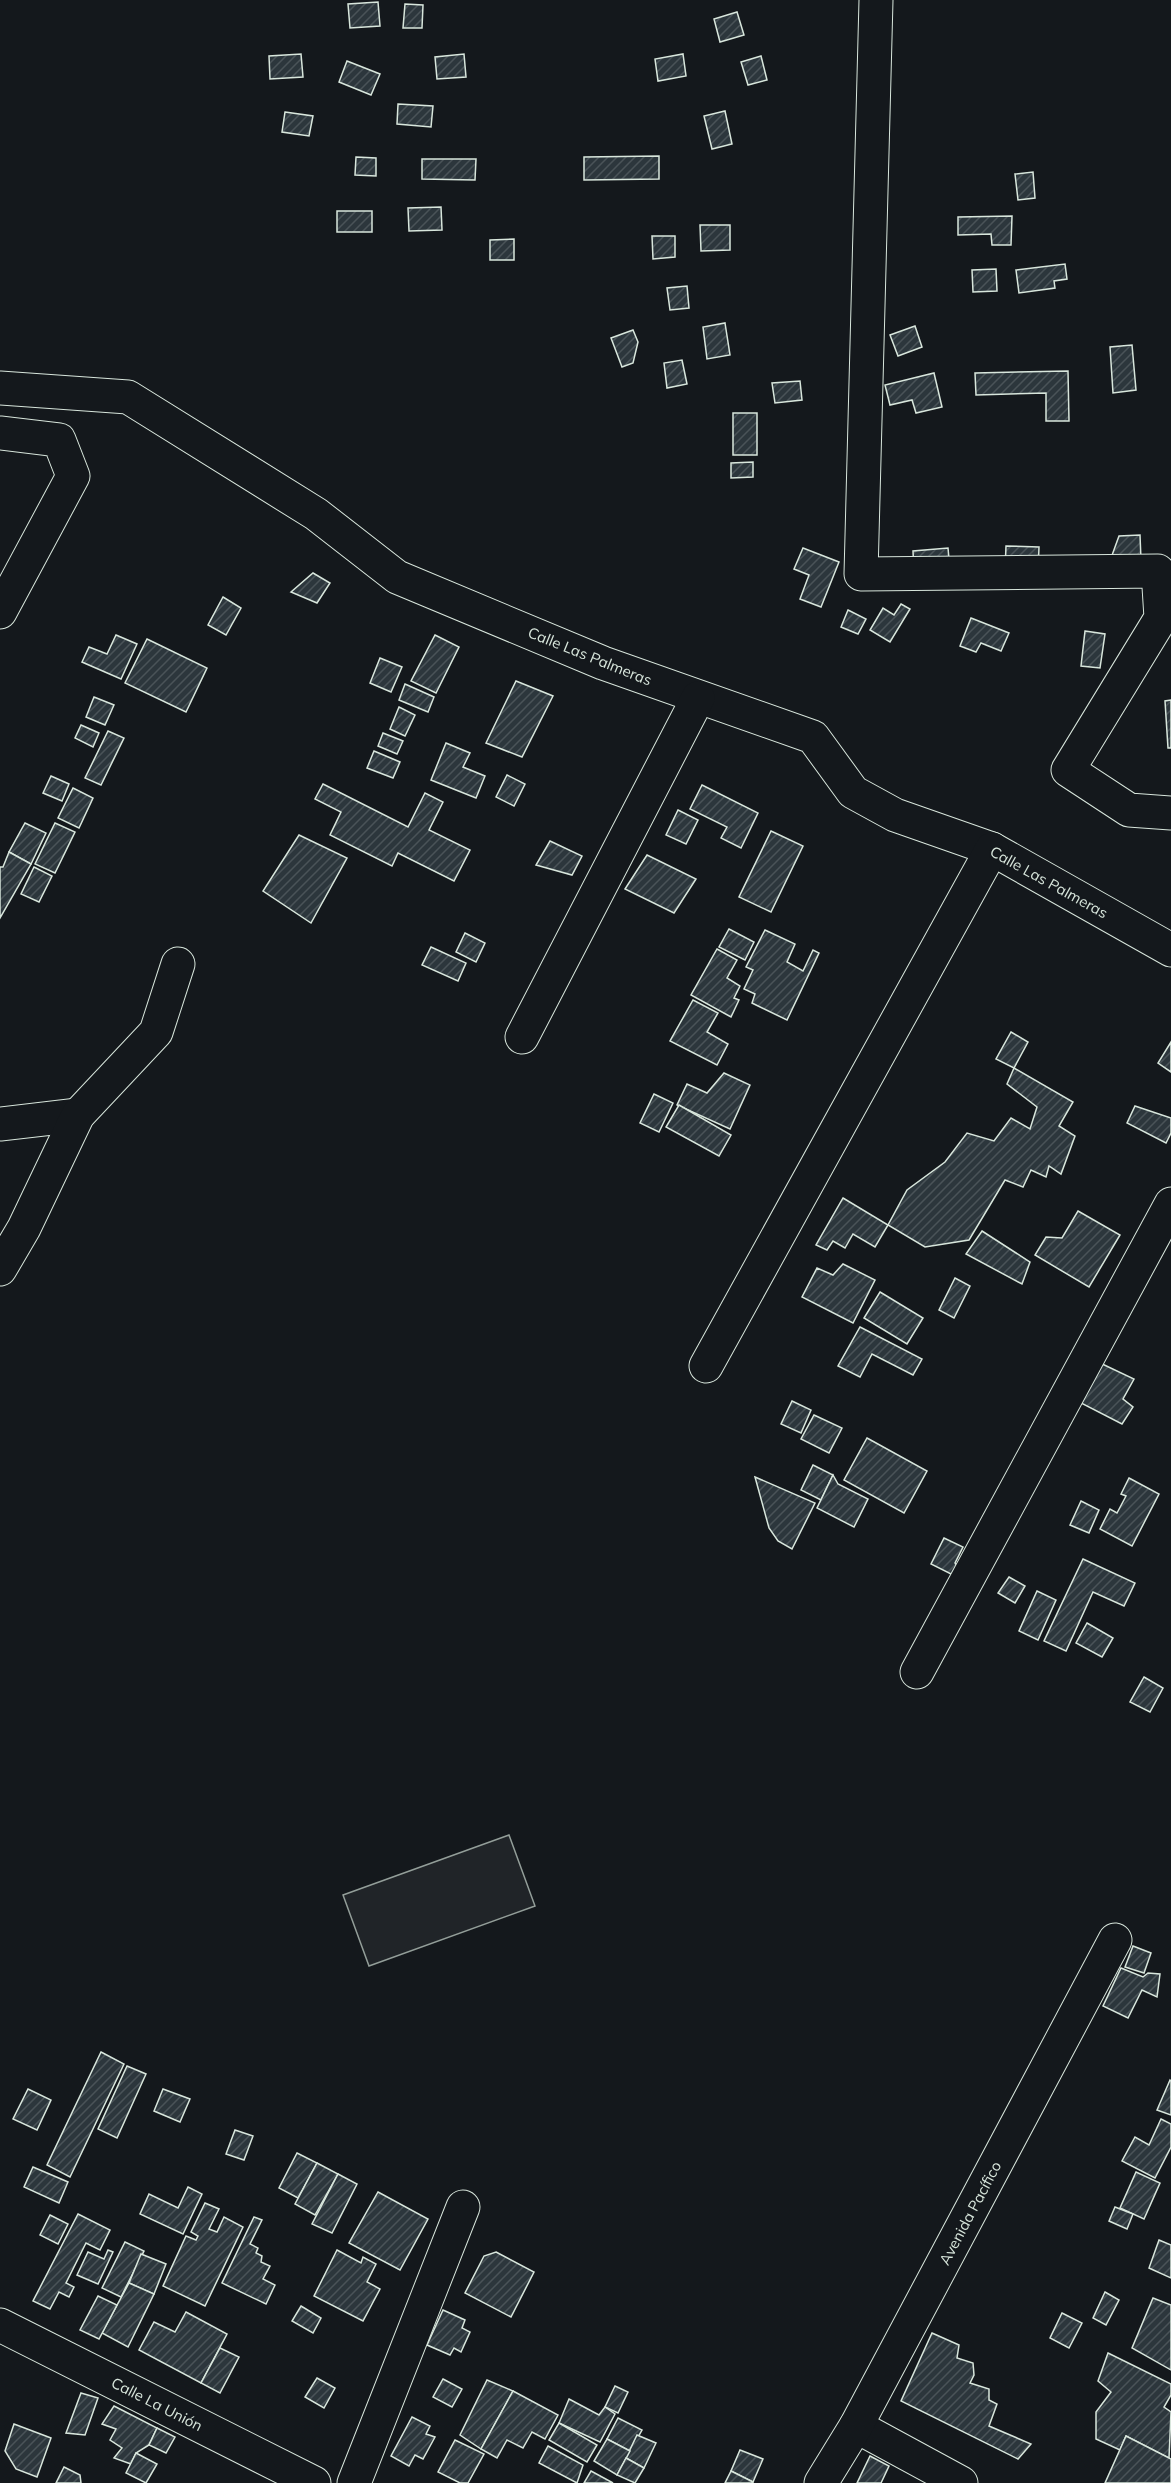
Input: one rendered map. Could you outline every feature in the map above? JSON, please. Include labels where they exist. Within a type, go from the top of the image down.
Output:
[{"type":"street","points":[[876,0],[861,574],[1158,571],[1161,618],[1068,770],[1129,810],[1171,813]]},
{"type":"street","name":"Calle Las Palmeras","points":[[0,388],[128,397],[316,514],[397,577],[603,663],[813,737],[853,792],[895,816],[992,849],[1171,950]]},
{"type":"street","points":[[0,433],[59,440],[74,476],[0,612]]},
{"type":"street","points":[[522,1037],[698,698]]},
{"type":"street","points":[[706,1366],[992,849]]},
{"type":"street","points":[[0,1269],[24,1228],[78,1115],[156,1032],[178,964]]},
{"type":"street","points":[[0,1124],[78,1115]]},
{"type":"street","points":[[917,1672],[1171,1204]]},
{"type":"street","name":"Avenida Pacífico","points":[[821,2483],[856,2426],[1115,1940]]},
{"type":"street","points":[[354,2483],[464,2207]]},
{"type":"street","name":"Calle La Unión","points":[[0,2325],[314,2483]]},
{"type":"street","points":[[856,2426],[961,2483]]},
{"type":"shaded area","points":[[509,1835],[535,1906],[369,1966],[343,1895]]},
{"type":"building","points":[[378,2],[380,26],[350,28],[348,4]]},
{"type":"building","points":[[405,4],[423,5],[422,28],[403,28]]},
{"type":"building","points":[[737,12],[744,35],[720,42],[714,19]]},
{"type":"building","points":[[301,54],[303,77],[270,79],[269,56]]},
{"type":"building","points":[[464,54],[466,77],[437,79],[435,57]]},
{"type":"building","points":[[683,54],[686,76],[658,81],[655,59]]},
{"type":"building","points":[[761,56],[767,80],[748,85],[741,62]]},
{"type":"building","points":[[347,61],[380,74],[371,95],[339,82]]},
{"type":"building","points":[[398,104],[433,106],[431,127],[397,124]]},
{"type":"building","points":[[725,111],[732,144],[712,149],[704,116]]},
{"type":"building","points":[[285,112],[313,116],[309,136],[282,132]]},
{"type":"building","points":[[659,156],[659,179],[584,180],[584,157]]},
{"type":"building","points":[[356,157],[376,158],[376,176],[355,175]]},
{"type":"building","points":[[422,159],[476,159],[475,180],[422,179]]},
{"type":"building","points":[[1033,172],[1035,198],[1018,200],[1015,174]]},
{"type":"building","points":[[441,207],[442,230],[409,231],[408,208]]},
{"type":"building","points":[[337,211],[372,211],[372,232],[337,232]]},
{"type":"building","points":[[1012,216],[1011,245],[992,245],[991,234],[958,235],[958,217]]},
{"type":"building","points":[[700,225],[730,225],[730,250],[701,251]]},
{"type":"building","points":[[652,236],[675,236],[675,257],[653,259]]},
{"type":"building","points":[[514,239],[514,260],[490,260],[490,240]]},
{"type":"building","points":[[1065,264],[1067,279],[1054,281],[1055,288],[1019,293],[1016,270]]},
{"type":"building","points":[[996,269],[997,291],[973,292],[972,270]]},
{"type":"building","points":[[687,286],[689,308],[670,310],[667,288]]},
{"type":"building","points":[[725,323],[730,355],[707,359],[703,327]]},
{"type":"building","points":[[915,326],[922,347],[898,356],[890,335]]},
{"type":"building","points":[[633,330],[638,342],[633,363],[622,367],[611,338]]},
{"type":"building","points":[[1132,345],[1136,390],[1113,393],[1110,347]]},
{"type":"building","points":[[682,360],[687,384],[667,388],[664,363]]},
{"type":"building","points":[[1068,371],[1069,421],[1046,421],[1046,393],[976,395],[975,373]]},
{"type":"building","points":[[934,373],[942,407],[916,413],[912,400],[890,405],[885,385]]},
{"type":"building","points":[[800,381],[802,400],[775,403],[772,383]]},
{"type":"building","points":[[733,413],[757,413],[757,455],[733,455]]},
{"type":"building","points":[[753,462],[753,477],[731,478],[731,463]]},
{"type":"building","points":[[1140,535],[1141,560],[1111,558],[1119,536]]},
{"type":"building","points":[[1006,546],[1039,547],[1038,571],[1005,570]]},
{"type":"building","points":[[803,548],[839,562],[821,607],[800,599],[809,575],[794,569]]},
{"type":"building","points":[[948,548],[950,570],[914,573],[913,551]]},
{"type":"building","points":[[313,573],[330,583],[317,603],[291,592]]},
{"type":"building","points":[[223,597],[241,608],[226,635],[208,625]]},
{"type":"building","points":[[901,604],[910,609],[890,642],[870,630],[883,608],[894,615]]},
{"type":"building","points":[[848,610],[866,619],[858,634],[841,627]]},
{"type":"building","points":[[971,618],[1009,633],[1001,651],[981,643],[976,652],[960,646]]},
{"type":"building","points":[[1085,631],[1105,634],[1100,668],[1081,666]]},
{"type":"building","points":[[116,635],[137,644],[121,679],[82,662],[89,647],[107,654]]},
{"type":"building","points":[[435,635],[459,647],[436,693],[411,681]]},
{"type":"building","points":[[147,639],[207,668],[186,712],[125,683]]},
{"type":"building","points":[[380,658],[402,667],[391,692],[370,683]]},
{"type":"building","points":[[516,681],[553,696],[522,757],[486,743]]},
{"type":"building","points":[[405,684],[434,697],[428,712],[399,700]]},
{"type":"building","points":[[94,697],[114,705],[105,725],[86,717]]},
{"type":"building","points":[[1171,700],[1171,748],[1168,748],[1165,701]]},
{"type":"building","points":[[399,707],[415,715],[405,736],[390,729]]},
{"type":"building","points":[[81,725],[99,733],[93,747],[75,738]]},
{"type":"building","points":[[108,731],[124,738],[101,785],[85,778]]},
{"type":"building","points":[[383,733],[403,741],[397,754],[378,746]]},
{"type":"building","points":[[446,743],[470,753],[463,767],[485,776],[476,798],[431,780]]},
{"type":"building","points":[[374,751],[400,762],[393,778],[367,768]]},
{"type":"building","points":[[507,775],[525,784],[514,806],[496,797]]},
{"type":"building","points":[[51,776],[69,784],[62,801],[43,793]]},
{"type":"building","points":[[323,784],[408,827],[425,793],[443,802],[429,830],[470,850],[454,881],[398,853],[392,866],[330,835],[341,812],[315,799]]},
{"type":"building","points":[[702,785],[758,813],[741,848],[721,838],[727,827],[690,809]]},
{"type":"building","points":[[73,788],[93,798],[79,828],[58,818]]},
{"type":"building","points":[[678,810],[698,820],[686,844],[666,835]]},
{"type":"building","points":[[25,823],[46,833],[31,864],[9,852]]},
{"type":"building","points":[[55,823],[75,832],[55,873],[35,864]]},
{"type":"building","points":[[771,831],[803,846],[771,912],[739,897]]},
{"type":"building","points":[[299,835],[347,858],[311,923],[263,891]]},
{"type":"building","points":[[550,841],[582,856],[572,875],[536,865]]},
{"type":"building","points":[[9,852],[31,864],[0,918],[0,867],[3,867]]},
{"type":"building","points":[[647,855],[696,879],[674,913],[625,889]]},
{"type":"building","points":[[34,867],[52,876],[39,902],[21,894]]},
{"type":"building","points":[[729,929],[754,942],[745,960],[719,947]]},
{"type":"building","points":[[765,930],[795,944],[787,962],[803,971],[813,950],[819,953],[787,1020],[752,1003],[755,994],[744,989],[753,970],[746,967]]},
{"type":"building","points":[[465,933],[485,943],[476,962],[456,952]]},
{"type":"building","points":[[431,947],[466,963],[458,981],[422,965]]},
{"type":"building","points":[[717,949],[737,960],[727,978],[740,986],[734,998],[739,1000],[731,1017],[691,995]]},
{"type":"building","points":[[693,1000],[718,1013],[707,1032],[728,1044],[717,1065],[670,1041]]},
{"type":"building","points":[[1011,1032],[1028,1042],[1014,1068],[996,1059]]},
{"type":"building","points":[[1171,1042],[1171,1072],[1158,1063]]},
{"type":"building","points":[[1014,1068],[1073,1102],[1059,1126],[1075,1136],[1061,1174],[1049,1166],[1046,1177],[1031,1170],[1023,1187],[1005,1180],[969,1240],[925,1247],[888,1225],[907,1190],[945,1162],[967,1133],[994,1141],[1011,1118],[1030,1129],[1037,1107],[1007,1084]]},
{"type":"building","points":[[724,1073],[750,1085],[730,1129],[677,1105],[687,1084],[707,1093]]},
{"type":"building","points":[[654,1094],[673,1103],[659,1132],[640,1123]]},
{"type":"building","points":[[679,1105],[731,1135],[719,1156],[666,1127]]},
{"type":"building","points":[[1135,1106],[1171,1118],[1171,1133],[1166,1143],[1127,1123]]},
{"type":"building","points":[[843,1198],[888,1225],[875,1247],[853,1234],[845,1248],[833,1241],[827,1250],[816,1245]]},
{"type":"building","points":[[1078,1211],[1120,1235],[1089,1287],[1035,1255],[1046,1237],[1062,1238]]},
{"type":"building","points":[[982,1231],[1030,1262],[1022,1284],[966,1254]]},
{"type":"building","points":[[843,1264],[875,1280],[853,1323],[802,1297],[817,1268],[833,1275]]},
{"type":"building","points":[[955,1278],[970,1286],[954,1318],[939,1310]]},
{"type":"building","points":[[880,1292],[923,1318],[907,1344],[864,1318]]},
{"type":"building","points":[[860,1327],[922,1359],[913,1375],[872,1354],[860,1377],[838,1366]]},
{"type":"building","points":[[1098,1362],[1134,1379],[1123,1399],[1133,1407],[1122,1424],[1081,1403]]},
{"type":"building","points":[[792,1401],[811,1410],[801,1433],[781,1424]]},
{"type":"building","points":[[814,1415],[842,1428],[829,1453],[801,1439]]},
{"type":"building","points":[[867,1438],[927,1471],[904,1513],[844,1480]]},
{"type":"building","points":[[813,1465],[833,1475],[821,1500],[801,1490]]},
{"type":"building","points":[[833,1475],[838,1484],[868,1499],[854,1527],[817,1508]]},
{"type":"building","points":[[755,1477],[815,1503],[792,1549],[778,1541],[769,1528]]},
{"type":"building","points":[[1129,1478],[1159,1494],[1132,1546],[1100,1529],[1110,1509],[1117,1513],[1126,1496],[1121,1494]]},
{"type":"building","points":[[1081,1501],[1099,1510],[1089,1533],[1070,1525]]},
{"type":"building","points":[[944,1538],[963,1547],[955,1563],[957,1566],[953,1575],[931,1564]]},
{"type":"building","points":[[1083,1559],[1135,1583],[1124,1606],[1093,1592],[1066,1651],[1044,1641]]},
{"type":"building","points":[[1009,1577],[1025,1586],[1015,1603],[998,1593]]},
{"type":"building","points":[[1037,1591],[1056,1600],[1038,1640],[1019,1631]]},
{"type":"building","points":[[1087,1623],[1113,1638],[1102,1657],[1076,1643]]},
{"type":"building","points":[[1144,1677],[1163,1688],[1150,1712],[1130,1702]]},
{"type":"building","points":[[1133,1946],[1151,1953],[1144,1973],[1125,1967]]},
{"type":"building","points":[[1121,1968],[1143,1977],[1148,1973],[1160,1974],[1157,1997],[1142,1990],[1128,2018],[1103,2006]]},
{"type":"building","points":[[101,2052],[124,2064],[70,2177],[47,2165]]},
{"type":"building","points":[[127,2066],[146,2074],[117,2138],[98,2129]]},
{"type":"building","points":[[1171,2081],[1171,2115],[1157,2110]]},
{"type":"building","points":[[28,2089],[51,2100],[37,2130],[13,2119]]},
{"type":"building","points":[[163,2089],[190,2099],[180,2122],[154,2111]]},
{"type":"building","points":[[1161,2119],[1171,2124],[1171,2147],[1155,2178],[1122,2161],[1135,2137],[1149,2145]]},
{"type":"building","points":[[235,2130],[253,2136],[244,2160],[226,2154]]},
{"type":"building","points":[[297,2153],[317,2163],[298,2198],[279,2188]]},
{"type":"building","points":[[317,2163],[338,2174],[315,2215],[295,2204]]},
{"type":"building","points":[[33,2167],[68,2182],[59,2203],[24,2187]]},
{"type":"building","points":[[1136,2172],[1160,2183],[1144,2219],[1120,2208]]},
{"type":"building","points":[[338,2174],[357,2184],[332,2233],[312,2224]]},
{"type":"building","points":[[188,2187],[202,2194],[183,2234],[140,2214],[149,2194],[178,2208]]},
{"type":"building","points":[[378,2192],[428,2219],[400,2270],[349,2243]]},
{"type":"building","points":[[205,2203],[219,2209],[209,2229],[217,2232],[224,2217],[243,2227],[205,2306],[163,2286],[186,2236],[196,2240],[198,2236],[191,2232]]},
{"type":"building","points":[[1115,2207],[1133,2214],[1127,2229],[1109,2221]]},
{"type":"building","points":[[78,2214],[110,2230],[100,2250],[86,2243],[66,2283],[74,2287],[69,2297],[59,2292],[50,2309],[33,2301]]},
{"type":"building","points":[[50,2215],[68,2224],[58,2244],[40,2235]]},
{"type":"building","points":[[254,2217],[262,2220],[250,2244],[258,2248],[256,2253],[262,2256],[261,2262],[270,2266],[263,2279],[275,2285],[266,2304],[222,2283]]},
{"type":"building","points":[[1159,2240],[1171,2245],[1171,2278],[1149,2268]]},
{"type":"building","points":[[125,2242],[144,2251],[121,2297],[102,2288]]},
{"type":"building","points":[[108,2250],[113,2252],[98,2284],[77,2275],[88,2252],[104,2259]]},
{"type":"building","points":[[337,2250],[361,2263],[363,2257],[376,2264],[367,2282],[380,2289],[363,2321],[314,2296]]},
{"type":"building","points":[[496,2252],[534,2272],[511,2317],[465,2293],[484,2256]]},
{"type":"building","points":[[141,2254],[166,2264],[154,2294],[129,2283]]},
{"type":"building","points":[[129,2283],[154,2294],[128,2347],[102,2333]]},
{"type":"building","points":[[1105,2292],[1119,2300],[1106,2325],[1093,2318]]},
{"type":"building","points":[[98,2296],[117,2305],[99,2339],[80,2330]]},
{"type":"building","points":[[1153,2298],[1171,2305],[1171,2370],[1132,2348]]},
{"type":"building","points":[[301,2306],[321,2318],[313,2333],[292,2321]]},
{"type":"building","points":[[443,2310],[465,2320],[462,2328],[470,2332],[461,2352],[454,2348],[450,2355],[427,2345]]},
{"type":"building","points":[[186,2312],[227,2334],[201,2383],[139,2350],[154,2322],[175,2332]]},
{"type":"building","points":[[1062,2313],[1082,2323],[1069,2348],[1050,2338]]},
{"type":"building","points":[[932,2333],[959,2345],[957,2358],[973,2363],[974,2375],[970,2383],[989,2389],[989,2400],[997,2404],[989,2426],[1031,2444],[1018,2459],[901,2401]]},
{"type":"building","points":[[220,2348],[239,2357],[220,2393],[201,2383]]},
{"type":"building","points":[[1108,2353],[1171,2384],[1171,2395],[1164,2407],[1171,2412],[1169,2458],[1126,2436],[1120,2450],[1096,2439],[1096,2412],[1111,2392],[1098,2381]]},
{"type":"building","points":[[317,2378],[335,2388],[324,2408],[305,2397]]},
{"type":"building","points":[[443,2379],[462,2389],[452,2407],[433,2397]]},
{"type":"building","points":[[487,2380],[513,2391],[481,2449],[460,2435]]},
{"type":"building","points":[[615,2386],[628,2392],[618,2413],[605,2407]]},
{"type":"building","points":[[513,2391],[558,2415],[545,2439],[532,2432],[523,2448],[507,2440],[497,2458],[481,2449]]},
{"type":"building","points":[[81,2393],[98,2398],[85,2435],[66,2433]]},
{"type":"building","points":[[569,2399],[599,2415],[605,2407],[615,2414],[600,2442],[559,2423]]},
{"type":"building","points":[[114,2406],[157,2428],[149,2445],[136,2453],[131,2464],[114,2458],[122,2448],[110,2440],[116,2429],[102,2424]]},
{"type":"building","points":[[412,2417],[430,2426],[426,2434],[435,2437],[423,2459],[415,2455],[409,2466],[391,2456]]},
{"type":"building","points":[[618,2418],[642,2430],[630,2451],[607,2439]]},
{"type":"building","points":[[559,2423],[597,2445],[587,2462],[549,2440]]},
{"type":"building","points":[[14,2424],[51,2438],[37,2477],[16,2469],[5,2451]]},
{"type":"building","points":[[157,2428],[175,2437],[166,2453],[149,2445]]},
{"type":"building","points":[[637,2435],[656,2443],[644,2468],[626,2458]]},
{"type":"building","points":[[1126,2436],[1171,2459],[1171,2483],[1105,2483]]},
{"type":"building","points":[[607,2439],[630,2451],[617,2475],[594,2461]]},
{"type":"building","points":[[455,2440],[484,2454],[468,2483],[460,2483],[438,2472]]},
{"type":"building","points":[[548,2446],[583,2465],[577,2483],[539,2463]]},
{"type":"building","points":[[740,2450],[763,2459],[753,2482],[731,2471]]},
{"type":"building","points":[[136,2453],[157,2464],[146,2483],[126,2473]]},
{"type":"building","points":[[870,2456],[889,2466],[881,2483],[857,2483]]},
{"type":"building","points":[[626,2458],[644,2468],[635,2483],[617,2475]]},
{"type":"building","points":[[64,2467],[80,2475],[81,2483],[56,2483]]},
{"type":"building","points":[[591,2471],[613,2483],[584,2483]]},
{"type":"building","points":[[731,2471],[753,2482],[725,2483]]}]
